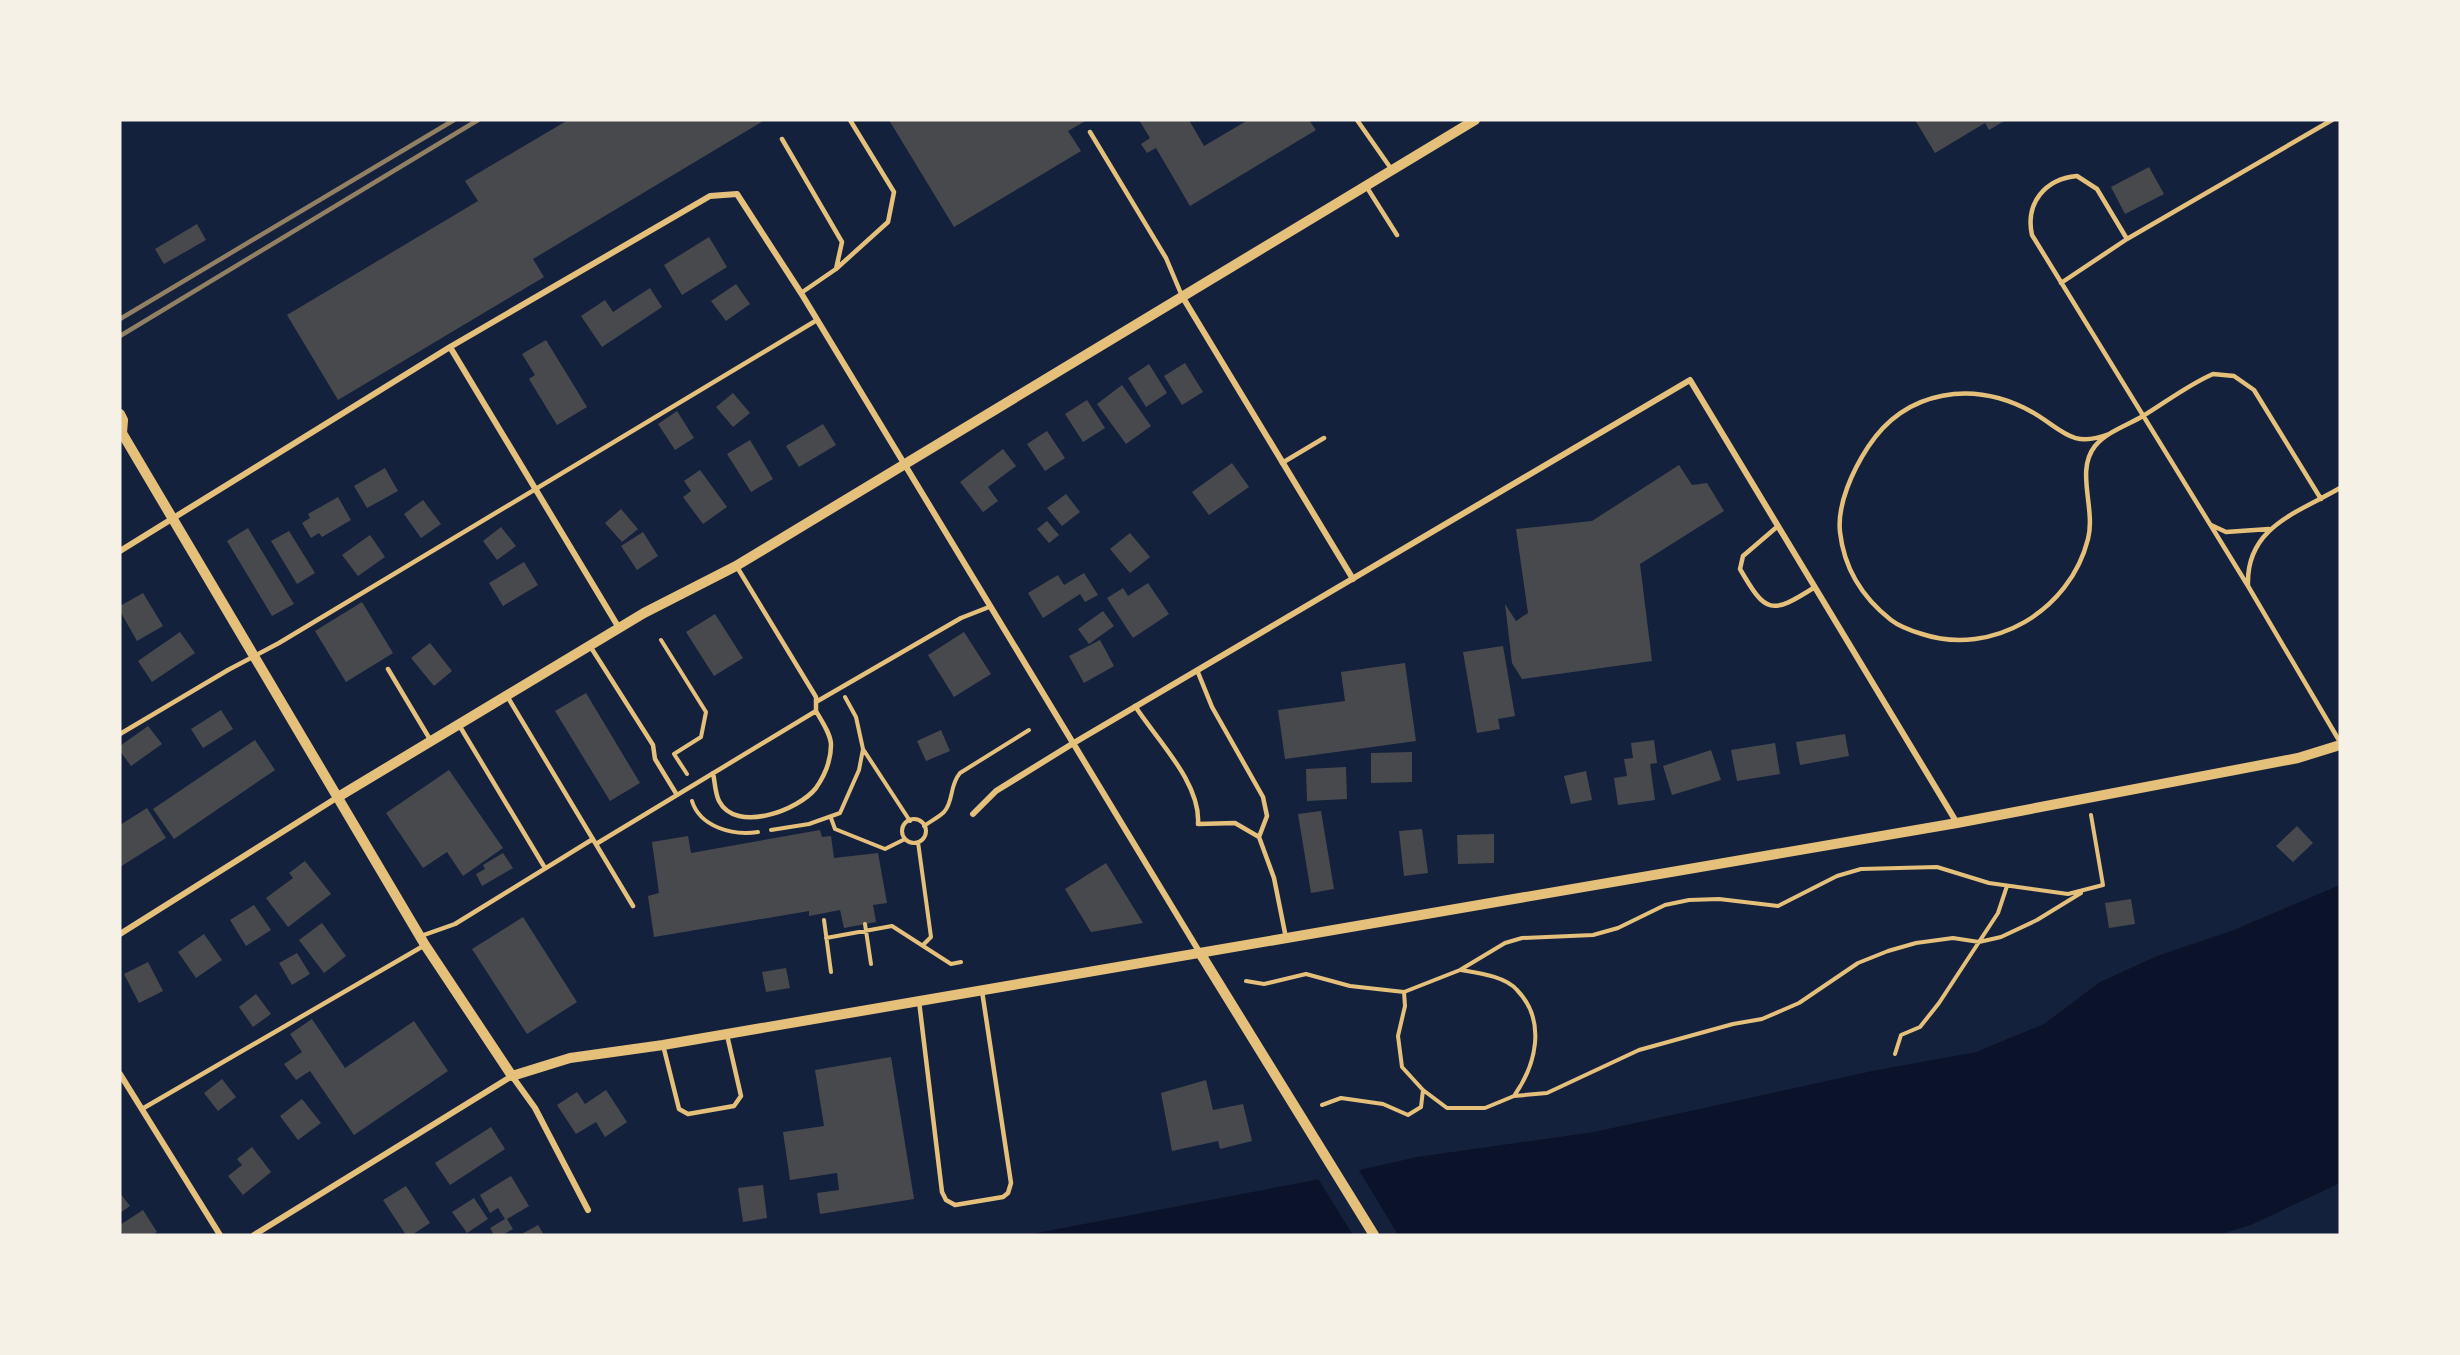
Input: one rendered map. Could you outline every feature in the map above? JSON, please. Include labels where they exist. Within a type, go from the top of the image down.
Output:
[{"type":"street","points":[[120,934],[338,797],[619,628],[736,566],[1475,120]]},
{"type":"street","points":[[120,551],[450,347],[710,196],[737,194],[801,293],[1072,744],[1374,1235]]},
{"type":"street","points":[[1182,296],[1353,579]]},
{"type":"street","points":[[450,347],[619,628]]},
{"type":"street","points":[[973,814],[996,791],[1072,744],[1690,380],[1957,823]]},
{"type":"street","points":[[120,414],[123,420],[121,432],[423,940],[535,1108],[588,1210]]},
{"type":"street","points":[[254,1235],[512,1076],[570,1058],[663,1045],[1957,823],[2298,758],[2340,744]]},
{"type":"street","points":[[120,1074],[220,1235]]},
{"type":"lane","points":[[801,293],[836,269],[888,222],[894,192],[850,120]]},
{"type":"lane","points":[[1357,120],[1392,170]]},
{"type":"lane","points":[[2061,283],[2127,238],[2332,120]]},
{"type":"lane","points":[[1090,132],[1166,258],[1182,296]]},
{"type":"lane","points":[[782,139],[842,242],[836,269]]},
{"type":"lane","points":[[2127,238],[2097,189],[2087,180],[2077,176],[2052,182],[2037,199],[2030,225],[2032,235],[2248,586],[2340,744]]},
{"type":"lane","points":[[1366,186],[1397,235]]},
{"type":"lane","points":[[120,734],[228,670],[255,657],[817,320]]},
{"type":"lane","points":[[2109,434],[2085,441],[2054,429],[2034,413],[2011,403],[1972,393],[1951,393],[1928,399],[1907,410],[1872,441],[1859,461],[1841,512],[1840,531],[1844,548],[1860,590],[1877,609],[1895,623],[1938,639],[1988,638],[2027,622],[2059,593],[2083,554],[2090,519],[2085,469],[2095,445],[2109,434],[2143,416],[2202,379],[2224,373],[2234,376],[2254,390],[2263,401],[2321,499]]},
{"type":"lane","points":[[1282,463],[1324,438]]},
{"type":"lane","points":[[2248,586],[2247,572],[2255,546],[2272,528],[2340,488]]},
{"type":"lane","points":[[2210,525],[2226,532],[2272,528]]},
{"type":"lane","points":[[1778,526],[1743,556],[1740,569],[1756,597],[1771,607],[1786,605],[1815,587]]},
{"type":"lane","points":[[713,773],[719,801],[729,812],[744,818],[769,816],[815,790],[829,764],[831,742],[816,711],[816,697],[736,566]]},
{"type":"lane","points":[[816,702],[961,618],[989,607]]},
{"type":"lane","points":[[590,646],[653,745],[655,759],[677,795]]},
{"type":"lane","points":[[388,669],[432,741]]},
{"type":"lane","points":[[1197,670],[1212,707],[1263,797],[1267,816],[1259,837]]},
{"type":"lane","points":[[507,696],[633,906]]},
{"type":"lane","points":[[1135,706],[1192,787],[1199,808],[1198,824],[1235,823],[1259,837],[1274,878],[1286,938]]},
{"type":"lane","points":[[596,844],[816,711]]},
{"type":"lane","points":[[459,725],[545,868]]},
{"type":"lane","points":[[142,1109],[423,940],[454,924],[593,838]]},
{"type":"lane","points":[[919,1001],[942,1192],[946,1200],[955,1205],[1003,1197],[1008,1193],[1011,1183],[982,990]]},
{"type":"lane","points":[[663,1045],[679,1109],[688,1114],[734,1106],[741,1096],[727,1034]]},
{"type":"path","points":[[661,640],[706,712],[701,737],[674,754],[687,775]]},
{"type":"path","points":[[840,688],[856,717],[863,749],[910,820]]},
{"type":"path","points":[[924,826],[943,814],[949,805],[952,782],[960,773],[1029,730]]},
{"type":"path","points":[[1246,981],[1264,984],[1306,974],[1350,986],[1404,992],[1460,970],[1505,943],[1522,938],[1593,935],[1618,928],[1665,905],[1689,900],[1719,899],[1778,906],[1837,876],[1861,869],[1937,867],[2007,886],[2068,894],[2103,885],[2091,815]]},
{"type":"path","points":[[831,818],[835,829],[885,849],[905,839]]},
{"type":"path","points":[[910,820],[917,820],[924,826],[926,834],[918,842],[905,839],[903,829],[910,820]]},
{"type":"path","points":[[918,842],[931,937],[923,945]]},
{"type":"path","points":[[1895,1054],[1901,1035],[1920,1027],[1939,1003],[1998,913],[2007,886]]},
{"type":"path","points":[[1404,992],[1406,1006],[1398,1036],[1402,1067],[1423,1090],[1448,1108],[1485,1108],[1514,1096],[1547,1093],[1639,1050],[1733,1024],[1762,1019],[1799,1003],[1858,963],[1888,951],[1916,943],[1953,938],[1979,942],[2001,937],[2086,890]]},
{"type":"path","points":[[824,920],[831,972]]},
{"type":"path","points":[[865,924],[871,964]]},
{"type":"path","points":[[826,938],[892,926],[951,964],[961,962]]},
{"type":"path","points":[[1460,970],[1486,974],[1517,989],[1534,1017],[1536,1044],[1529,1075],[1514,1096]]},
{"type":"path","points":[[1322,1105],[1341,1098],[1383,1104],[1408,1115],[1421,1107],[1423,1090]]},
{"type":"water","points":[[2340,885],[2340,1183],[2251,1225],[2218,1235],[1026,1235],[1315,1180],[1417,1157],[1594,1132],[1872,1071],[1976,1052],[2044,1024],[2100,982],[2157,956],[2231,931]]},
{"type":"pier","points":[[1357,1167],[1398,1235],[1353,1235],[1317,1177]]},
{"type":"building","points":[[568,120],[765,120],[533,259],[544,277],[338,400],[287,315],[478,201],[465,181]]},
{"type":"building","points":[[889,120],[1087,120],[1068,131],[1081,151],[954,227]]},
{"type":"building","points":[[1139,120],[1189,120],[1204,146],[1248,120],[1309,120],[1316,130],[1190,206],[1156,148],[1147,153],[1141,144],[1150,138]]},
{"type":"building","points":[[1915,120],[2006,120],[1989,130],[1985,123],[1935,153]]},
{"type":"building","points":[[2149,167],[2164,194],[2125,214],[2111,187]]},
{"type":"building","points":[[197,224],[206,240],[164,264],[155,249]]},
{"type":"building","points":[[709,237],[727,267],[682,295],[664,265]]},
{"type":"building","points":[[736,284],[750,304],[726,321],[711,301]]},
{"type":"building","points":[[650,288],[662,307],[602,347],[581,316],[605,300],[613,312]]},
{"type":"building","points":[[546,340],[587,407],[557,425],[529,379],[535,375],[522,354]]},
{"type":"building","points":[[1185,363],[1203,392],[1182,405],[1164,376]]},
{"type":"building","points":[[1149,364],[1167,393],[1146,407],[1128,378]]},
{"type":"building","points":[[1122,385],[1151,426],[1126,444],[1097,404]]},
{"type":"building","points":[[733,393],[750,413],[733,427],[716,407]]},
{"type":"building","points":[[1087,400],[1105,428],[1083,442],[1065,414]]},
{"type":"building","points":[[677,411],[694,438],[675,450],[658,424]]},
{"type":"building","points":[[823,424],[836,445],[799,467],[786,446]]},
{"type":"building","points":[[1047,431],[1065,458],[1045,471],[1027,444]]},
{"type":"building","points":[[750,440],[773,479],[751,492],[727,454]]},
{"type":"building","points":[[1003,449],[1016,466],[988,487],[998,501],[983,512],[960,482]]},
{"type":"building","points":[[1232,463],[1249,487],[1209,515],[1192,492]]},
{"type":"building","points":[[1679,465],[1692,485],[1707,483],[1724,511],[1640,564],[1652,661],[1522,679],[1512,663],[1505,604],[1516,621],[1528,613],[1516,529],[1592,521]]},
{"type":"building","points":[[385,468],[398,491],[367,508],[354,486]]},
{"type":"building","points":[[700,470],[727,507],[703,524],[683,497],[691,491],[684,481]]},
{"type":"building","points":[[1066,494],[1080,512],[1062,526],[1047,508]]},
{"type":"building","points":[[338,497],[351,520],[322,537],[319,533],[311,538],[302,523],[310,518],[308,514]]},
{"type":"building","points":[[423,500],[441,524],[421,538],[404,514]]},
{"type":"building","points":[[621,509],[638,529],[622,542],[605,523]]},
{"type":"building","points":[[1047,521],[1059,535],[1049,543],[1037,529]]},
{"type":"building","points":[[501,527],[516,546],[497,560],[483,541]]},
{"type":"building","points":[[248,528],[294,604],[272,616],[227,541]]},
{"type":"building","points":[[289,531],[315,573],[297,584],[271,541]]},
{"type":"building","points":[[643,532],[658,556],[637,570],[621,546]]},
{"type":"building","points":[[1130,533],[1150,557],[1130,573],[1110,549]]},
{"type":"building","points":[[370,535],[385,557],[358,576],[342,555]]},
{"type":"building","points":[[524,562],[538,585],[503,606],[489,583]]},
{"type":"building","points":[[1084,573],[1098,595],[1085,602],[1080,594],[1043,618],[1028,593],[1058,575],[1064,585]]},
{"type":"building","points":[[1148,583],[1169,614],[1133,638],[1107,598],[1123,588],[1128,596]]},
{"type":"building","points":[[143,593],[163,626],[137,641],[120,611],[120,606]]},
{"type":"building","points":[[362,602],[393,653],[346,682],[315,631]]},
{"type":"building","points":[[1103,611],[1114,626],[1089,644],[1078,629]]},
{"type":"building","points":[[715,614],[743,658],[714,676],[686,632]]},
{"type":"building","points":[[180,632],[195,653],[152,682],[138,661]]},
{"type":"building","points":[[964,632],[991,674],[954,697],[928,655]]},
{"type":"building","points":[[1100,640],[1114,666],[1084,683],[1069,656]]},
{"type":"building","points":[[430,643],[452,671],[434,686],[411,658]]},
{"type":"building","points":[[1503,646],[1515,716],[1498,719],[1500,729],[1477,733],[1463,652]]},
{"type":"building","points":[[1405,663],[1416,741],[1285,759],[1278,710],[1345,701],[1341,672]]},
{"type":"building","points":[[586,693],[640,783],[610,801],[555,711]]},
{"type":"building","points":[[221,710],[233,729],[203,748],[191,729]]},
{"type":"building","points":[[148,726],[162,744],[131,766],[120,751],[120,746]]},
{"type":"building","points":[[941,730],[950,751],[926,761],[917,741]]},
{"type":"building","points":[[1845,734],[1849,756],[1800,765],[1796,742]]},
{"type":"building","points":[[255,740],[275,770],[174,839],[153,809]]},
{"type":"building","points":[[1654,740],[1657,763],[1650,764],[1655,800],[1618,805],[1614,778],[1627,776],[1624,759],[1633,758],[1631,743]]},
{"type":"building","points":[[1775,743],[1780,774],[1737,781],[1731,750]]},
{"type":"building","points":[[1711,750],[1721,780],[1672,795],[1663,766]]},
{"type":"building","points":[[1412,752],[1412,782],[1371,783],[1371,753]]},
{"type":"building","points":[[1346,767],[1347,799],[1307,801],[1306,769]]},
{"type":"building","points":[[449,770],[503,848],[463,876],[447,852],[423,868],[386,813]]},
{"type":"building","points":[[1586,771],[1592,800],[1571,804],[1564,776]]},
{"type":"building","points":[[147,808],[166,838],[120,867],[120,825]]},
{"type":"building","points":[[1321,811],[1334,889],[1311,893],[1298,814]]},
{"type":"building","points":[[2297,826],[2313,843],[2293,862],[2276,846]]},
{"type":"building","points":[[1422,829],[1428,873],[1404,876],[1399,831]]},
{"type":"building","points":[[820,830],[822,837],[831,836],[834,858],[878,853],[887,903],[873,905],[876,922],[844,928],[840,910],[809,916],[809,911],[654,937],[648,896],[659,893],[652,842],[688,836],[691,853]]},
{"type":"building","points":[[1494,834],[1494,863],[1458,864],[1457,835]]},
{"type":"building","points":[[503,853],[513,868],[482,886],[476,874],[485,869],[483,865]]},
{"type":"building","points":[[305,861],[331,894],[288,927],[266,898],[293,878],[289,873]]},
{"type":"building","points":[[1106,863],[1143,923],[1091,932],[1065,889]]},
{"type":"building","points":[[2131,899],[2135,924],[2109,928],[2105,903]]},
{"type":"building","points":[[254,905],[271,930],[246,946],[230,920]]},
{"type":"building","points":[[523,917],[577,1002],[527,1034],[472,949]]},
{"type":"building","points":[[322,923],[346,956],[324,973],[299,940]]},
{"type":"building","points":[[204,934],[222,960],[196,978],[178,952]]},
{"type":"building","points":[[297,953],[310,974],[292,985],[279,963]]},
{"type":"building","points":[[148,962],[163,991],[139,1003],[124,974]]},
{"type":"building","points":[[786,968],[790,988],[766,992],[762,972]]},
{"type":"building","points":[[256,994],[271,1014],[253,1027],[239,1007]]},
{"type":"building","points":[[312,1019],[345,1068],[414,1021],[448,1071],[354,1135],[310,1071],[296,1080],[284,1064],[302,1052],[290,1034]]},
{"type":"building","points":[[891,1057],[914,1199],[820,1214],[817,1193],[839,1190],[837,1173],[790,1180],[783,1132],[824,1126],[815,1070]]},
{"type":"building","points":[[222,1079],[236,1097],[218,1111],[204,1093]]},
{"type":"building","points":[[1206,1080],[1213,1110],[1243,1104],[1252,1141],[1220,1149],[1218,1141],[1172,1151],[1161,1093]]},
{"type":"building","points":[[606,1090],[627,1122],[605,1137],[596,1122],[576,1134],[557,1105],[577,1092],[585,1104]]},
{"type":"building","points":[[302,1099],[321,1123],[298,1140],[280,1116]]},
{"type":"building","points":[[491,1127],[505,1149],[450,1185],[435,1163]]},
{"type":"building","points":[[252,1147],[271,1172],[243,1195],[228,1176],[242,1165],[237,1159]]},
{"type":"building","points":[[511,1176],[529,1206],[507,1219],[513,1229],[502,1235],[494,1235],[490,1228],[505,1219],[498,1208],[490,1213],[480,1195]]},
{"type":"building","points":[[763,1185],[767,1218],[743,1222],[738,1188]]},
{"type":"building","points":[[406,1186],[430,1223],[412,1235],[406,1235],[383,1200]]},
{"type":"building","points":[[120,1193],[130,1206],[120,1213]]},
{"type":"building","points":[[474,1198],[488,1219],[467,1233],[452,1212]]},
{"type":"building","points":[[143,1210],[157,1232],[152,1235],[122,1235],[120,1225]]},
{"type":"building","points":[[538,1225],[544,1235],[520,1235]]},
{"type":"railway","points":[[120,319],[454,120]]},
{"type":"railway","points":[[120,336],[478,120]]}]
